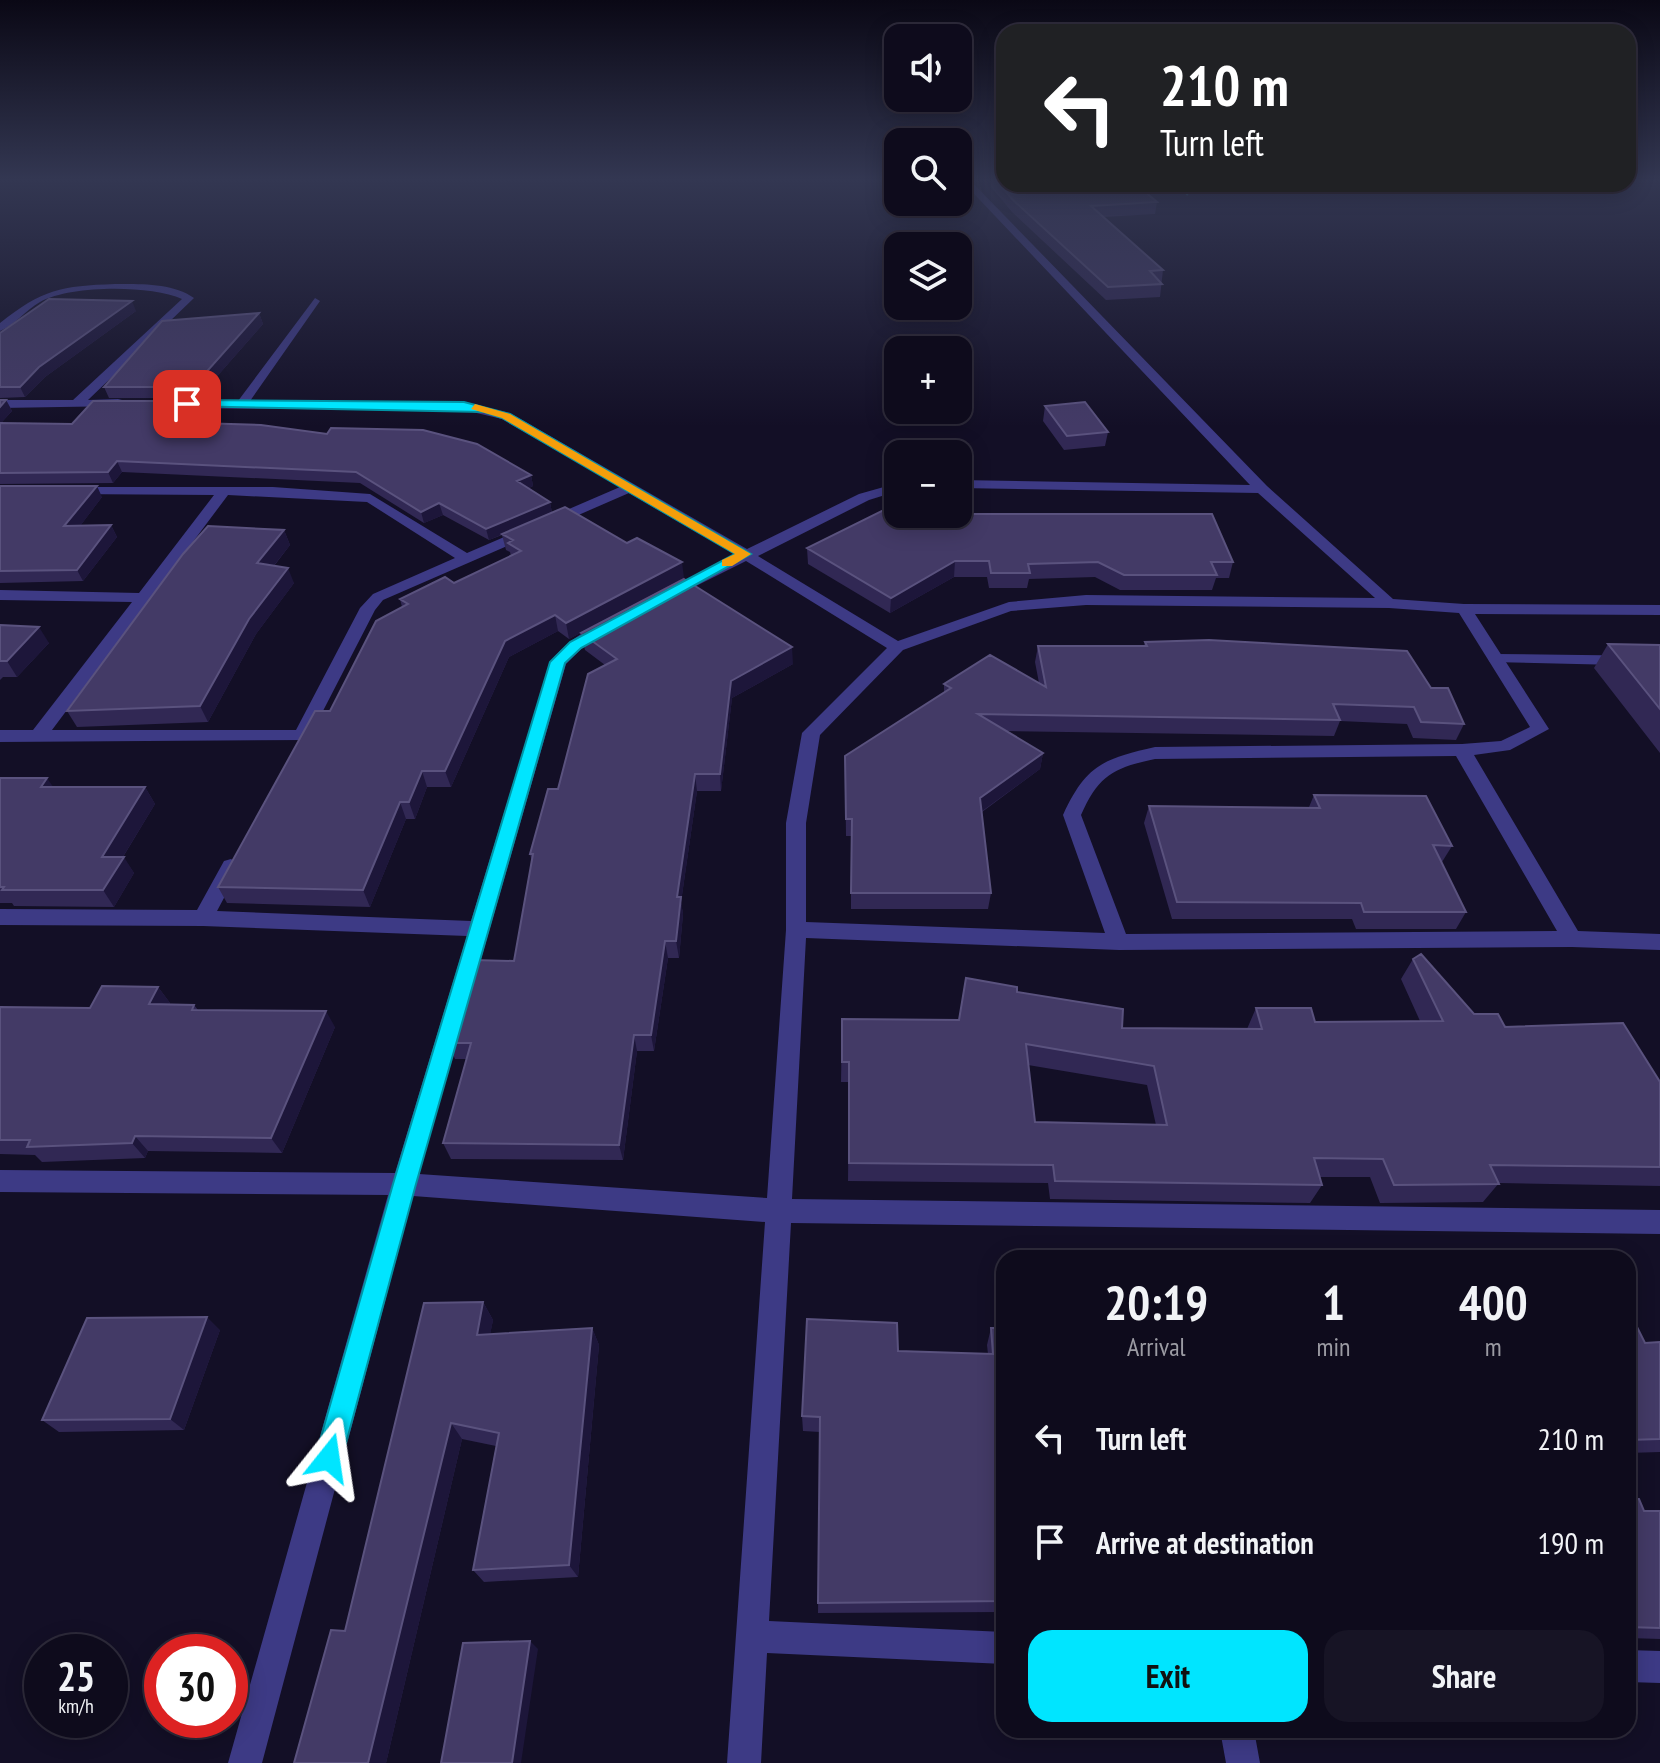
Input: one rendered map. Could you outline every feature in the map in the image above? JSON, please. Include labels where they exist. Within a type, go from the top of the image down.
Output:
[{"type":"street","points":[[1044,262],[1262,489],[1389,603]]},
{"type":"street","points":[[0,328],[36,301],[57,293],[168,289],[189,298],[77,403]]},
{"type":"street","points":[[242,404],[315,301]]},
{"type":"street","points":[[0,404],[242,404],[486,409],[506,416],[745,554],[897,647]]},
{"type":"street","points":[[972,484],[1262,489]]},
{"type":"street","points":[[0,736],[298,743],[368,608],[392,589],[629,488]]},
{"type":"street","points":[[64,491],[326,492],[370,498],[464,557]]},
{"type":"street","points":[[245,1763],[404,1184],[558,662],[576,645],[745,554],[864,497],[884,491]]},
{"type":"street","points":[[38,736],[140,598],[223,493]]},
{"type":"street","points":[[0,595],[140,598]]},
{"type":"street","points":[[744,1763],[796,930],[796,823],[811,733],[897,647],[1009,607],[1086,600],[1389,603],[1464,609],[1660,610]]},
{"type":"street","points":[[1119,942],[1072,815],[1086,781],[1105,764],[1155,753],[1462,750],[1504,746],[1540,729],[1464,609]]},
{"type":"street","points":[[1496,659],[1660,661]]},
{"type":"street","points":[[1462,750],[1572,939]]},
{"type":"street","points":[[203,918],[241,848]]},
{"type":"street","points":[[0,917],[203,918],[478,929]]},
{"type":"street","points":[[796,930],[1119,942],[1572,939],[1660,942]]},
{"type":"street","points":[[0,1181],[404,1184],[777,1211],[1660,1222]]},
{"type":"street","points":[[754,1636],[996,1648]]},
{"type":"street","points":[[1636,1666],[1660,1667]]},
{"type":"street","points":[[1238,1738],[1243,1763]]},
{"type":"building","points":[[1081,262],[1154,262],[1163,270],[1150,271],[1162,284],[1108,287]]},
{"type":"building","points":[[49,299],[132,301],[39,367],[20,387],[0,387],[0,333]]},
{"type":"building","points":[[259,313],[193,387],[104,387],[162,321]]},
{"type":"building","points":[[93,401],[181,401],[163,422],[261,425],[327,434],[331,428],[423,430],[477,444],[531,475],[517,481],[550,502],[486,529],[439,503],[421,512],[356,472],[117,461],[108,472],[0,473],[0,423],[72,424]]},
{"type":"building","points":[[1085,402],[1108,432],[1067,436],[1045,406]]},
{"type":"building","points":[[0,486],[97,486],[64,526],[111,525],[77,570],[0,571]]},
{"type":"building","points":[[565,507],[627,543],[637,538],[682,562],[566,623],[555,615],[505,641],[445,771],[422,771],[409,802],[400,802],[363,890],[218,887],[315,711],[330,711],[376,621],[408,604],[400,599],[445,577],[454,583],[521,551],[508,543],[513,540],[502,534]]},
{"type":"building","points":[[884,510],[884,528],[972,528],[972,514],[1212,514],[1233,562],[1211,562],[1217,575],[1124,575],[1098,562],[1028,564],[1030,573],[991,573],[989,561],[955,561],[891,598],[807,548]]},
{"type":"building","points":[[208,526],[284,530],[257,563],[288,568],[249,619],[200,706],[67,711],[183,554]]},
{"type":"building","points":[[684,579],[792,647],[731,681],[720,774],[695,774],[677,897],[681,897],[676,941],[665,941],[651,1035],[634,1035],[619,1145],[443,1143],[471,1043],[448,1043],[473,960],[514,961],[533,854],[530,854],[548,789],[558,789],[588,674],[617,659],[581,633]]},
{"type":"building","points":[[0,625],[39,627],[7,661],[0,661]]},
{"type":"building","points":[[1209,640],[1407,651],[1431,688],[1448,688],[1464,724],[1421,722],[1414,707],[1333,704],[1340,720],[978,714],[1043,753],[980,798],[991,893],[851,893],[852,819],[846,819],[845,756],[951,688],[944,684],[990,655],[1046,687],[1038,646],[1147,646],[1145,642]]},
{"type":"building","points":[[1608,644],[1660,645],[1660,709]]},
{"type":"building","points":[[0,778],[47,778],[41,787],[145,787],[102,857],[124,857],[103,890],[2,890]]},
{"type":"building","points":[[1314,795],[1426,796],[1452,846],[1433,845],[1466,912],[1364,912],[1361,903],[1177,902],[1149,806],[1320,808]]},
{"type":"building","points":[[1421,954],[1474,1014],[1498,1014],[1505,1027],[1623,1023],[1660,1082],[1660,1167],[1490,1165],[1499,1184],[1394,1185],[1383,1159],[1314,1158],[1322,1185],[1055,1181],[1053,1165],[849,1163],[849,1062],[842,1062],[842,1019],[959,1020],[966,978],[1017,987],[1017,992],[1123,1009],[1122,1028],[1262,1029],[1256,1008],[1311,1008],[1315,1022],[1443,1021],[1413,959]],"holes":[[[1026,1044],[1154,1066],[1167,1125],[1035,1122]]]},
{"type":"building","points":[[102,986],[158,987],[149,1004],[194,1005],[192,1010],[326,1011],[271,1138],[135,1136],[132,1143],[27,1147],[30,1140],[0,1140],[0,1007],[90,1008]]},
{"type":"building","points":[[483,1302],[477,1335],[592,1328],[569,1565],[473,1570],[499,1433],[451,1423],[368,1763],[294,1763],[331,1630],[345,1631],[424,1303]]},
{"type":"building","points":[[207,1317],[170,1419],[42,1420],[87,1318]]},
{"type":"building","points":[[807,1319],[897,1323],[898,1351],[993,1354],[991,1328],[996,1328],[996,1601],[818,1603],[820,1417],[802,1416]]},
{"type":"building","points":[[1636,1325],[1645,1343],[1660,1342],[1660,1439],[1636,1440]]},
{"type":"building","points":[[1636,1499],[1639,1499],[1644,1511],[1660,1511],[1660,1628],[1636,1627]]},
{"type":"building","points":[[530,1641],[512,1763],[441,1763],[463,1643]]},
{"type":"slow traffic","points":[[475,407],[506,416],[745,554],[727,563]]},
{"type":"route","points":[[187,404],[464,406],[486,409],[506,416],[745,554],[576,645],[558,662],[404,1184],[329,1458]]}]
